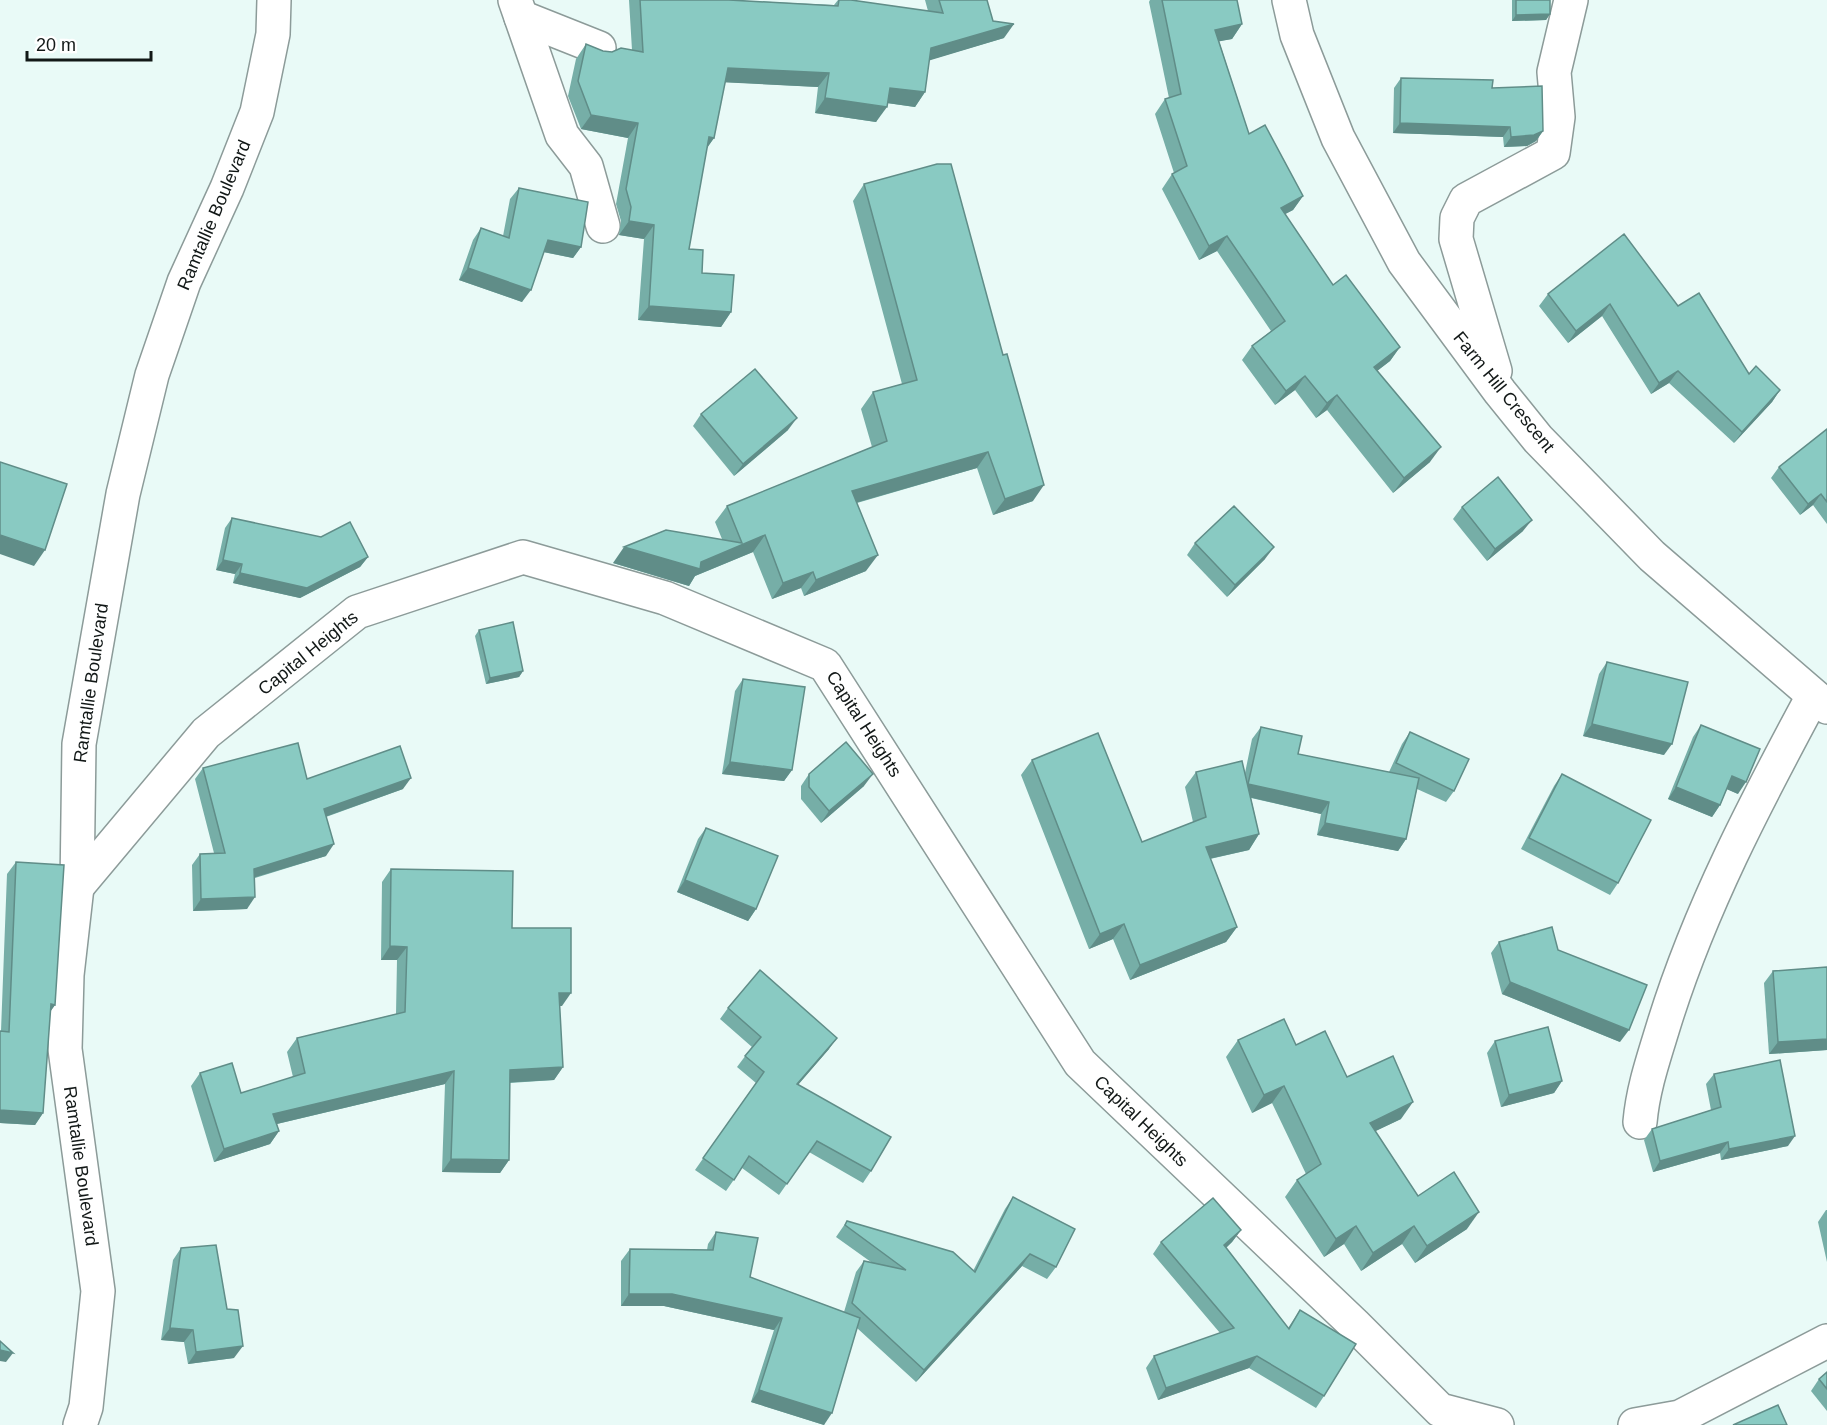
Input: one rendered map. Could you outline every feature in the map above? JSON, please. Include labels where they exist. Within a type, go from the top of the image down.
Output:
[{"type":"street","name":"Ramtallie Boulevard","points":[[80,1425],[86,1407],[98,1291],[65,1049],[67,975],[77,887],[79,744],[123,494],[152,375],[184,282],[227,188],[257,112],[273,34],[273,0]]},
{"type":"street","name":"Farm Hill Crescent","points":[[1289,0],[1297,35],[1338,138],[1404,262],[1500,392],[1538,439],[1652,556],[1820,701]]},
{"type":"street","points":[[1500,392],[1456,239],[1457,218],[1466,200],[1553,153],[1558,117],[1554,72],[1571,0]]},
{"type":"street","points":[[518,8],[599,48]]},
{"type":"street","points":[[518,8],[562,135],[586,166],[603,226]]},
{"type":"street","name":"Capital Heights","points":[[77,887],[206,733],[357,612],[523,558],[665,598],[825,665],[1080,1063],[1354,1324],[1440,1410],[1497,1425]]},
{"type":"street","points":[[1640,1122],[1642,1097],[1682,965],[1741,829],[1820,701]]},
{"type":"street","points":[[1635,1425],[1680,1417],[1827,1341]]},
{"type":"building","points":[[640,0],[729,0],[838,6],[839,0],[851,0],[943,13],[939,0],[987,0],[993,21],[1014,24],[931,48],[925,92],[890,88],[887,107],[825,98],[829,73],[728,68],[714,138],[709,137],[689,249],[703,250],[702,273],[734,275],[731,312],[649,306],[654,225],[629,221],[631,207],[626,189],[638,123],[591,115],[578,81],[586,44],[603,51],[612,52],[621,48],[643,52]]},
{"type":"building","points":[[1162,0],[1237,0],[1242,24],[1215,30],[1249,134],[1265,125],[1303,196],[1281,208],[1333,285],[1346,275],[1400,347],[1374,367],[1441,447],[1404,478],[1337,395],[1327,403],[1305,376],[1286,391],[1252,346],[1285,321],[1227,236],[1209,246],[1172,174],[1187,166],[1165,99],[1181,94]]},
{"type":"building","points":[[1516,0],[1550,0],[1550,14],[1516,15]]},
{"type":"building","points":[[1401,78],[1493,80],[1492,88],[1542,86],[1543,131],[1534,135],[1511,137],[1510,127],[1400,123]]},
{"type":"building","points":[[937,164],[951,164],[1003,355],[1007,354],[1044,485],[1005,499],[988,452],[852,491],[878,555],[816,580],[813,572],[783,583],[765,535],[701,562],[700,569],[624,547],[666,530],[742,543],[727,506],[887,441],[873,392],[917,380],[864,184]]},
{"type":"building","points":[[519,188],[588,202],[581,247],[548,240],[531,290],[468,268],[481,228],[509,238]]},
{"type":"building","points":[[1624,234],[1678,306],[1699,293],[1749,374],[1756,366],[1780,390],[1742,432],[1678,371],[1659,383],[1610,304],[1576,331],[1548,294]]},
{"type":"building","points":[[755,369],[797,418],[743,464],[701,414]]},
{"type":"building","points":[[1827,429],[1827,502],[1821,494],[1808,504],[1779,467]]},
{"type":"building","points":[[0,462],[67,484],[45,550],[0,535]]},
{"type":"building","points":[[1498,477],[1532,520],[1495,549],[1462,507]]},
{"type":"building","points":[[1234,506],[1274,547],[1235,585],[1195,543]]},
{"type":"building","points":[[232,518],[321,537],[350,522],[368,557],[307,588],[240,573],[242,564],[223,560]]},
{"type":"building","points":[[513,622],[523,671],[490,678],[479,630]]},
{"type":"building","points":[[1607,662],[1688,682],[1672,744],[1592,724]]},
{"type":"building","points":[[743,679],[805,687],[792,770],[730,762]]},
{"type":"building","points":[[1701,725],[1760,749],[1746,782],[1732,776],[1720,805],[1676,787]]},
{"type":"building","points":[[1261,727],[1302,736],[1298,754],[1419,778],[1406,839],[1325,823],[1329,802],[1248,784]]},
{"type":"building","points":[[1410,732],[1469,759],[1454,791],[1396,763]]},
{"type":"building","points":[[1098,733],[1142,842],[1206,817],[1196,772],[1242,761],[1259,834],[1206,847],[1237,927],[1140,965],[1124,924],[1100,934],[1032,760]]},
{"type":"building","points":[[846,742],[873,774],[829,811],[809,787],[809,774]]},
{"type":"building","points":[[298,743],[307,779],[400,746],[411,778],[324,809],[334,844],[254,869],[255,897],[201,899],[200,854],[225,853],[203,768]]},
{"type":"building","points":[[1562,774],[1651,820],[1618,883],[1529,838]]},
{"type":"building","points":[[706,828],[778,856],[756,909],[685,880]]},
{"type":"building","points":[[16,862],[64,865],[55,1005],[51,1004],[43,1113],[0,1110],[0,1031],[9,1032]]},
{"type":"building","points":[[391,869],[513,871],[512,928],[571,928],[571,993],[559,993],[563,1067],[510,1070],[509,1160],[451,1159],[454,1071],[273,1114],[279,1131],[224,1149],[200,1073],[232,1063],[241,1093],[305,1073],[297,1038],[405,1012],[407,947],[390,946]]},
{"type":"building","points":[[1552,927],[1558,950],[1647,985],[1629,1030],[1510,982],[1499,942]]},
{"type":"building","points":[[1827,967],[1827,1039],[1778,1042],[1773,971]]},
{"type":"building","points":[[760,970],[837,1038],[797,1084],[891,1137],[871,1171],[817,1141],[787,1184],[749,1156],[734,1180],[703,1158],[764,1072],[745,1056],[761,1037],[728,1008]]},
{"type":"building","points":[[1284,1019],[1296,1045],[1325,1031],[1347,1077],[1393,1056],[1413,1102],[1370,1123],[1418,1196],[1454,1172],[1479,1212],[1427,1246],[1414,1226],[1373,1253],[1356,1226],[1336,1239],[1297,1180],[1321,1164],[1284,1086],[1264,1095],[1238,1040]]},
{"type":"building","points":[[1548,1027],[1562,1081],[1509,1095],[1495,1041]]},
{"type":"building","points":[[1780,1060],[1795,1136],[1729,1149],[1728,1142],[1660,1161],[1652,1129],[1721,1107],[1714,1074]]},
{"type":"building","points":[[1013,1197],[1075,1229],[1056,1267],[1030,1254],[924,1370],[852,1303],[864,1261],[906,1270],[845,1225],[847,1221],[953,1252],[975,1272]]},
{"type":"building","points":[[1213,1198],[1241,1230],[1224,1245],[1289,1329],[1300,1310],[1356,1344],[1324,1396],[1257,1356],[1166,1388],[1154,1356],[1234,1328],[1161,1242]]},
{"type":"building","points":[[716,1232],[758,1238],[750,1277],[860,1318],[832,1413],[759,1390],[782,1318],[672,1294],[629,1294],[630,1249],[713,1250]]},
{"type":"building","points":[[216,1245],[227,1309],[238,1310],[243,1346],[196,1352],[193,1330],[170,1328],[181,1248]]},
{"type":"building","points":[[0,1341],[13,1353],[0,1350]]},
{"type":"building","points":[[1827,1372],[1827,1389],[1819,1379]]},
{"type":"building","points":[[1778,1405],[1787,1425],[1733,1425]]}]
